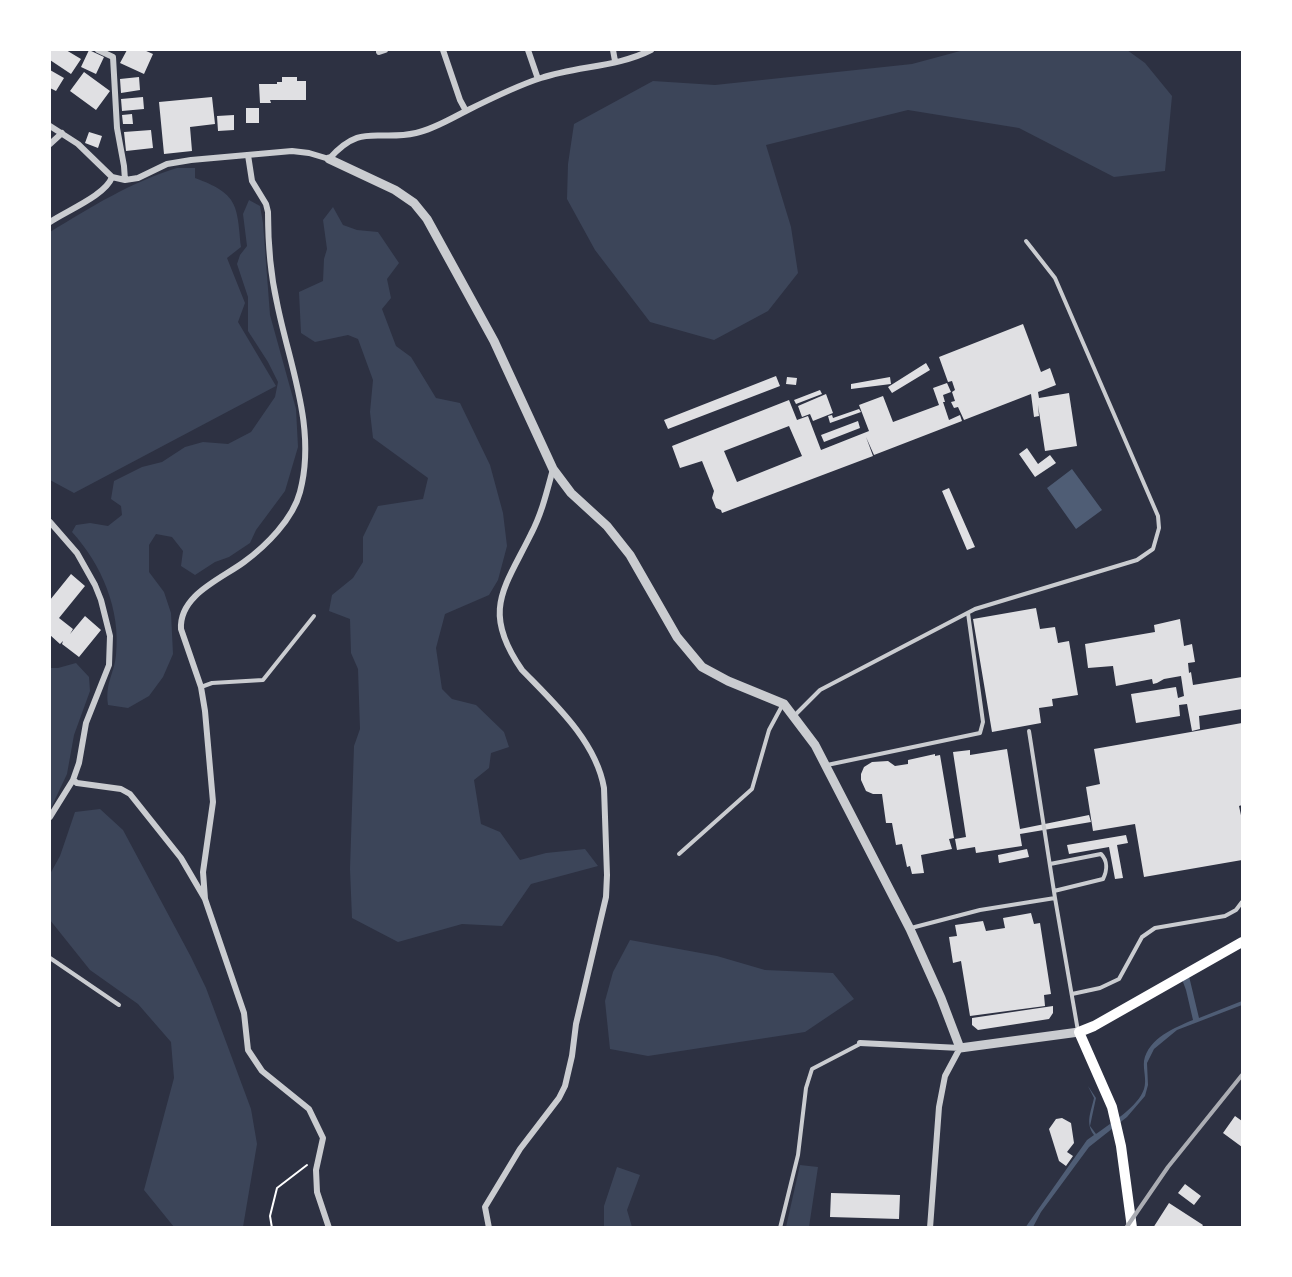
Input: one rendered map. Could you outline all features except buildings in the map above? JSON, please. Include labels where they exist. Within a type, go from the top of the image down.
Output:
[{"type":"main road","points":[[1132,1227],[1121,1146],[1113,1107],[1079,1032],[1094,1026],[1242,942]]},
{"type":"street","points":[[98,50],[113,57]]},
{"type":"street","points":[[115,50],[113,57],[117,128],[125,180]]},
{"type":"street","points":[[443,50],[466,111]]},
{"type":"street","points":[[528,50],[538,79]]},
{"type":"street","points":[[613,50],[615,61]]},
{"type":"street","points":[[329,159],[352,139],[366,136],[416,134],[538,79],[561,71],[637,57],[651,50]]},
{"type":"street","points":[[50,126],[78,144],[112,177],[125,180],[138,178],[167,164],[191,160],[292,151],[309,153],[329,159],[395,190],[414,203],[427,219],[494,341],[553,469],[570,493],[607,526],[630,555],[677,637],[702,667],[728,681],[784,704],[794,716],[826,765],[910,928],[960,1048],[945,1076],[939,1107],[930,1227]]},
{"type":"street","points":[[50,144],[62,133]]},
{"type":"street","points":[[205,899],[203,872],[213,802],[205,711],[201,687],[180,620],[192,600],[207,586],[245,562],[284,522],[301,490],[305,456],[302,411],[269,263],[267,204],[252,181],[248,155]]},
{"type":"street","points":[[50,222],[100,192],[110,184],[112,177]]},
{"type":"street","points":[[489,1227],[485,1207],[520,1149],[559,1098],[565,1086],[576,1024],[606,897],[602,775],[578,732],[514,658],[501,626],[499,614],[505,585],[539,516],[553,469]]},
{"type":"street","points":[[50,522],[77,553],[95,585],[110,636],[109,665],[86,723],[79,763],[73,780],[50,817]]},
{"type":"street","points":[[73,780],[77,783],[121,789],[130,795],[181,858],[205,899],[244,1013],[248,1050],[262,1071],[309,1109],[323,1138],[316,1170],[317,1192],[329,1227]]},
{"type":"street","points":[[860,1043],[960,1048],[1079,1032]]},
{"type":"lane","points":[[794,716],[820,690],[968,613],[1137,560],[1153,549],[1159,528],[1158,516],[1055,278],[1026,241]]},
{"type":"lane","points":[[826,765],[980,733],[982,722],[968,613]]},
{"type":"lane","points":[[201,687],[212,683],[263,680],[314,616]]},
{"type":"lane","points":[[679,855],[752,789],[769,730],[784,704]]},
{"type":"lane","points":[[1029,731],[1079,1032]]},
{"type":"lane","points":[[1050,864],[1101,854],[1104,857],[1107,871],[1103,879],[1054,891]]},
{"type":"lane","points":[[910,928],[980,910],[1055,897]]},
{"type":"lane","points":[[1072,994],[1100,988],[1119,980],[1142,937],[1155,928],[1225,916],[1236,910],[1242,902]]},
{"type":"lane","points":[[50,958],[119,1005]]},
{"type":"lane","points":[[780,1227],[798,1155],[806,1088],[812,1069],[860,1043]]},
{"type":"path","points":[[272,1227],[270,1216],[277,1188],[319,1156]]},
{"type":"shaded area","points":[[964,50],[1127,50],[1145,63],[1172,96],[1165,171],[1114,177],[1019,128],[908,110],[766,145],[791,227],[798,273],[768,311],[714,340],[650,322],[595,250],[567,199],[568,164],[574,124],[653,81],[715,85],[912,64]]},
{"type":"shaded area","points":[[177,168],[195,168],[195,178],[220,189],[233,202],[241,247],[227,258],[245,303],[238,322],[276,386],[74,493],[50,480],[50,232],[127,188]]},
{"type":"shaded area","points":[[249,200],[260,206],[270,315],[296,409],[298,447],[285,491],[256,530],[250,543],[229,557],[215,562],[195,575],[181,566],[183,551],[172,537],[156,534],[149,545],[149,572],[164,592],[171,613],[173,654],[163,677],[149,696],[128,708],[108,705],[108,690],[115,662],[117,638],[112,605],[92,559],[72,532],[76,525],[90,523],[108,526],[122,515],[121,506],[111,499],[114,481],[142,467],[162,462],[185,447],[203,442],[228,444],[251,432],[275,397],[278,382],[248,331],[248,297],[237,264],[247,246],[243,214]]},
{"type":"shaded area","points":[[333,207],[343,225],[357,230],[378,232],[399,263],[387,279],[391,298],[382,309],[396,346],[411,357],[436,398],[460,403],[490,465],[503,513],[507,546],[498,580],[489,595],[445,614],[436,648],[442,689],[452,699],[476,705],[504,732],[509,747],[491,753],[489,768],[474,780],[481,824],[500,832],[520,860],[546,853],[585,849],[598,866],[531,884],[502,926],[462,924],[398,942],[352,918],[350,869],[354,746],[360,729],[358,669],[351,653],[350,619],[329,611],[332,595],[353,578],[363,562],[363,537],[378,506],[423,499],[428,478],[373,438],[370,412],[373,380],[358,339],[348,335],[315,342],[301,333],[299,292],[323,281],[327,249],[323,220]]},
{"type":"shaded area","points":[[1072,469],[1102,510],[1076,529],[1047,488]]},
{"type":"shaded area","points":[[76,663],[89,677],[90,691],[74,735],[67,774],[50,810],[50,668]]},
{"type":"shaded area","points":[[100,809],[123,830],[191,957],[206,988],[251,1109],[257,1144],[243,1227],[174,1227],[144,1190],[174,1078],[171,1042],[138,1004],[90,970],[50,920],[50,874],[60,856],[75,812]]},
{"type":"shaded area","points":[[630,940],[717,956],[765,970],[833,973],[854,999],[805,1032],[648,1056],[610,1049],[605,1001],[613,972]]},
{"type":"shaded area","points":[[1188,972],[1199,1018],[1242,1001],[1242,1005],[1177,1030],[1154,1049],[1147,1063],[1148,1085],[1145,1096],[1127,1117],[1089,1147],[1041,1212],[1033,1227],[1025,1228],[1087,1140],[1094,1135],[1090,1126],[1096,1134],[1123,1114],[1141,1096],[1145,1086],[1144,1061],[1151,1046],[1164,1034],[1193,1020],[1180,974]]},
{"type":"shaded area","points":[[1088,1086],[1096,1098],[1090,1126],[1090,1113],[1094,1098]]},
{"type":"shaded area","points":[[800,1165],[818,1167],[809,1227],[786,1227]]},
{"type":"shaded area","points":[[617,1167],[640,1175],[627,1210],[632,1227],[604,1227],[604,1206]]},
{"type":"railway","points":[[1126,1228],[1168,1167],[1242,1075]]}]
